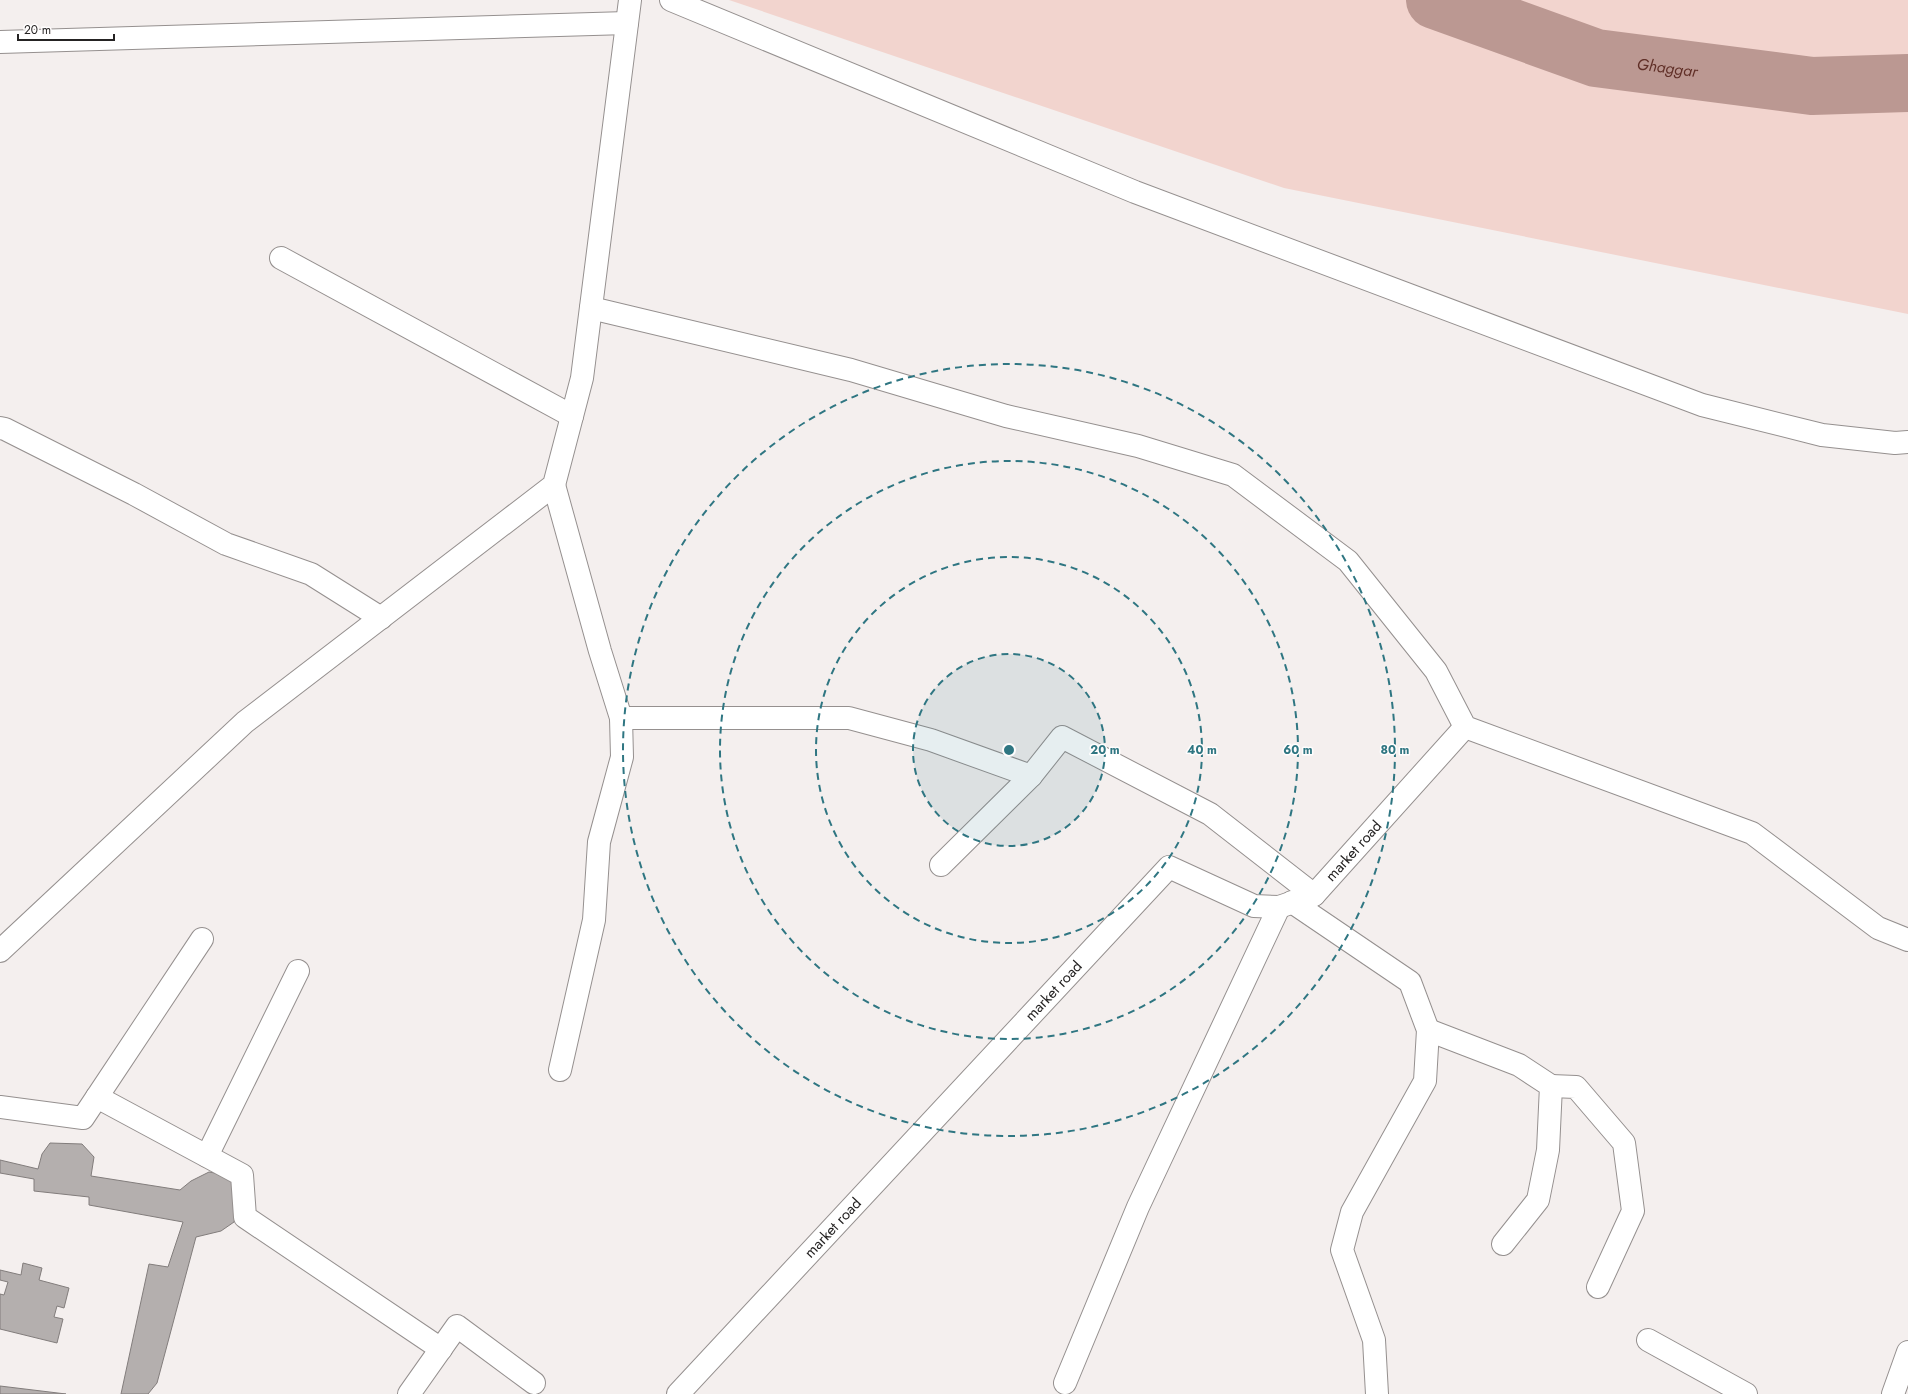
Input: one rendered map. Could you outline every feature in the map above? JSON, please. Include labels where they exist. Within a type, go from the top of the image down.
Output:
[{"type":"street","points":[[560,1070],[594,920],[599,842],[622,757],[621,718],[600,651],[554,485],[582,378],[630,0]]},
{"type":"street","points":[[671,0],[1135,192],[1702,405],[1822,435],[1895,443],[1908,442]]},
{"type":"street","points":[[0,42],[627,23]]},
{"type":"street","points":[[281,258],[572,416]]},
{"type":"street","points":[[592,308],[850,370],[1006,416],[1138,446],[1233,475],[1348,561],[1436,671],[1465,727],[1752,833],[1878,928],[1908,940]]},
{"type":"street","points":[[0,428],[5,429],[134,494],[226,544],[310,574],[381,618]]},
{"type":"street","points":[[0,951],[245,722],[554,485]]},
{"type":"street","points":[[621,718],[849,718],[931,740],[1031,776]]},
{"type":"street","name":"market road","points":[[678,1394],[1169,867],[1254,906],[1285,905],[1314,895],[1465,727]]},
{"type":"street","points":[[941,865],[1031,776],[1062,737],[1210,814],[1314,895]]},
{"type":"street","points":[[1065,1383],[1138,1207],[1285,905],[1410,982],[1428,1030],[1425,1081],[1352,1212],[1342,1250],[1374,1340],[1377,1394]]},
{"type":"street","points":[[0,1107],[83,1118],[202,939]]},
{"type":"street","points":[[207,1156],[298,971]]},
{"type":"street","points":[[1428,1030],[1519,1065],[1551,1086],[1576,1087],[1624,1143],[1633,1211],[1598,1287]]},
{"type":"street","points":[[1503,1244],[1538,1200],[1548,1150],[1551,1086]]},
{"type":"street","points":[[97,1097],[242,1175],[245,1217],[441,1349]]},
{"type":"street","points":[[409,1394],[457,1326],[534,1383]]},
{"type":"street","points":[[1648,1340],[1746,1394]]},
{"type":"street","points":[[1893,1394],[1908,1352]]},
{"type":"shaded area","points":[[729,0],[1908,0],[1908,314],[1284,188]]},
{"type":"building","points":[[50,1143],[82,1144],[94,1157],[91,1176],[180,1190],[191,1181],[209,1172],[227,1175],[239,1184],[241,1205],[234,1222],[221,1231],[196,1237],[157,1383],[148,1394],[121,1394],[149,1264],[168,1267],[183,1222],[89,1205],[89,1197],[34,1191],[34,1179],[0,1173],[0,1160],[38,1169],[42,1154]]},
{"type":"building","points":[[23,1263],[42,1268],[39,1280],[69,1288],[64,1308],[57,1306],[54,1317],[63,1319],[57,1343],[0,1329],[0,1294],[4,1295],[8,1282],[0,1280],[0,1270],[21,1275]]},
{"type":"building","points":[[0,1386],[66,1394],[0,1394]]},
{"type":"waterway","name":"Ghaggar","points":[[1435,0],[1596,58],[1812,86],[1908,83]]}]
